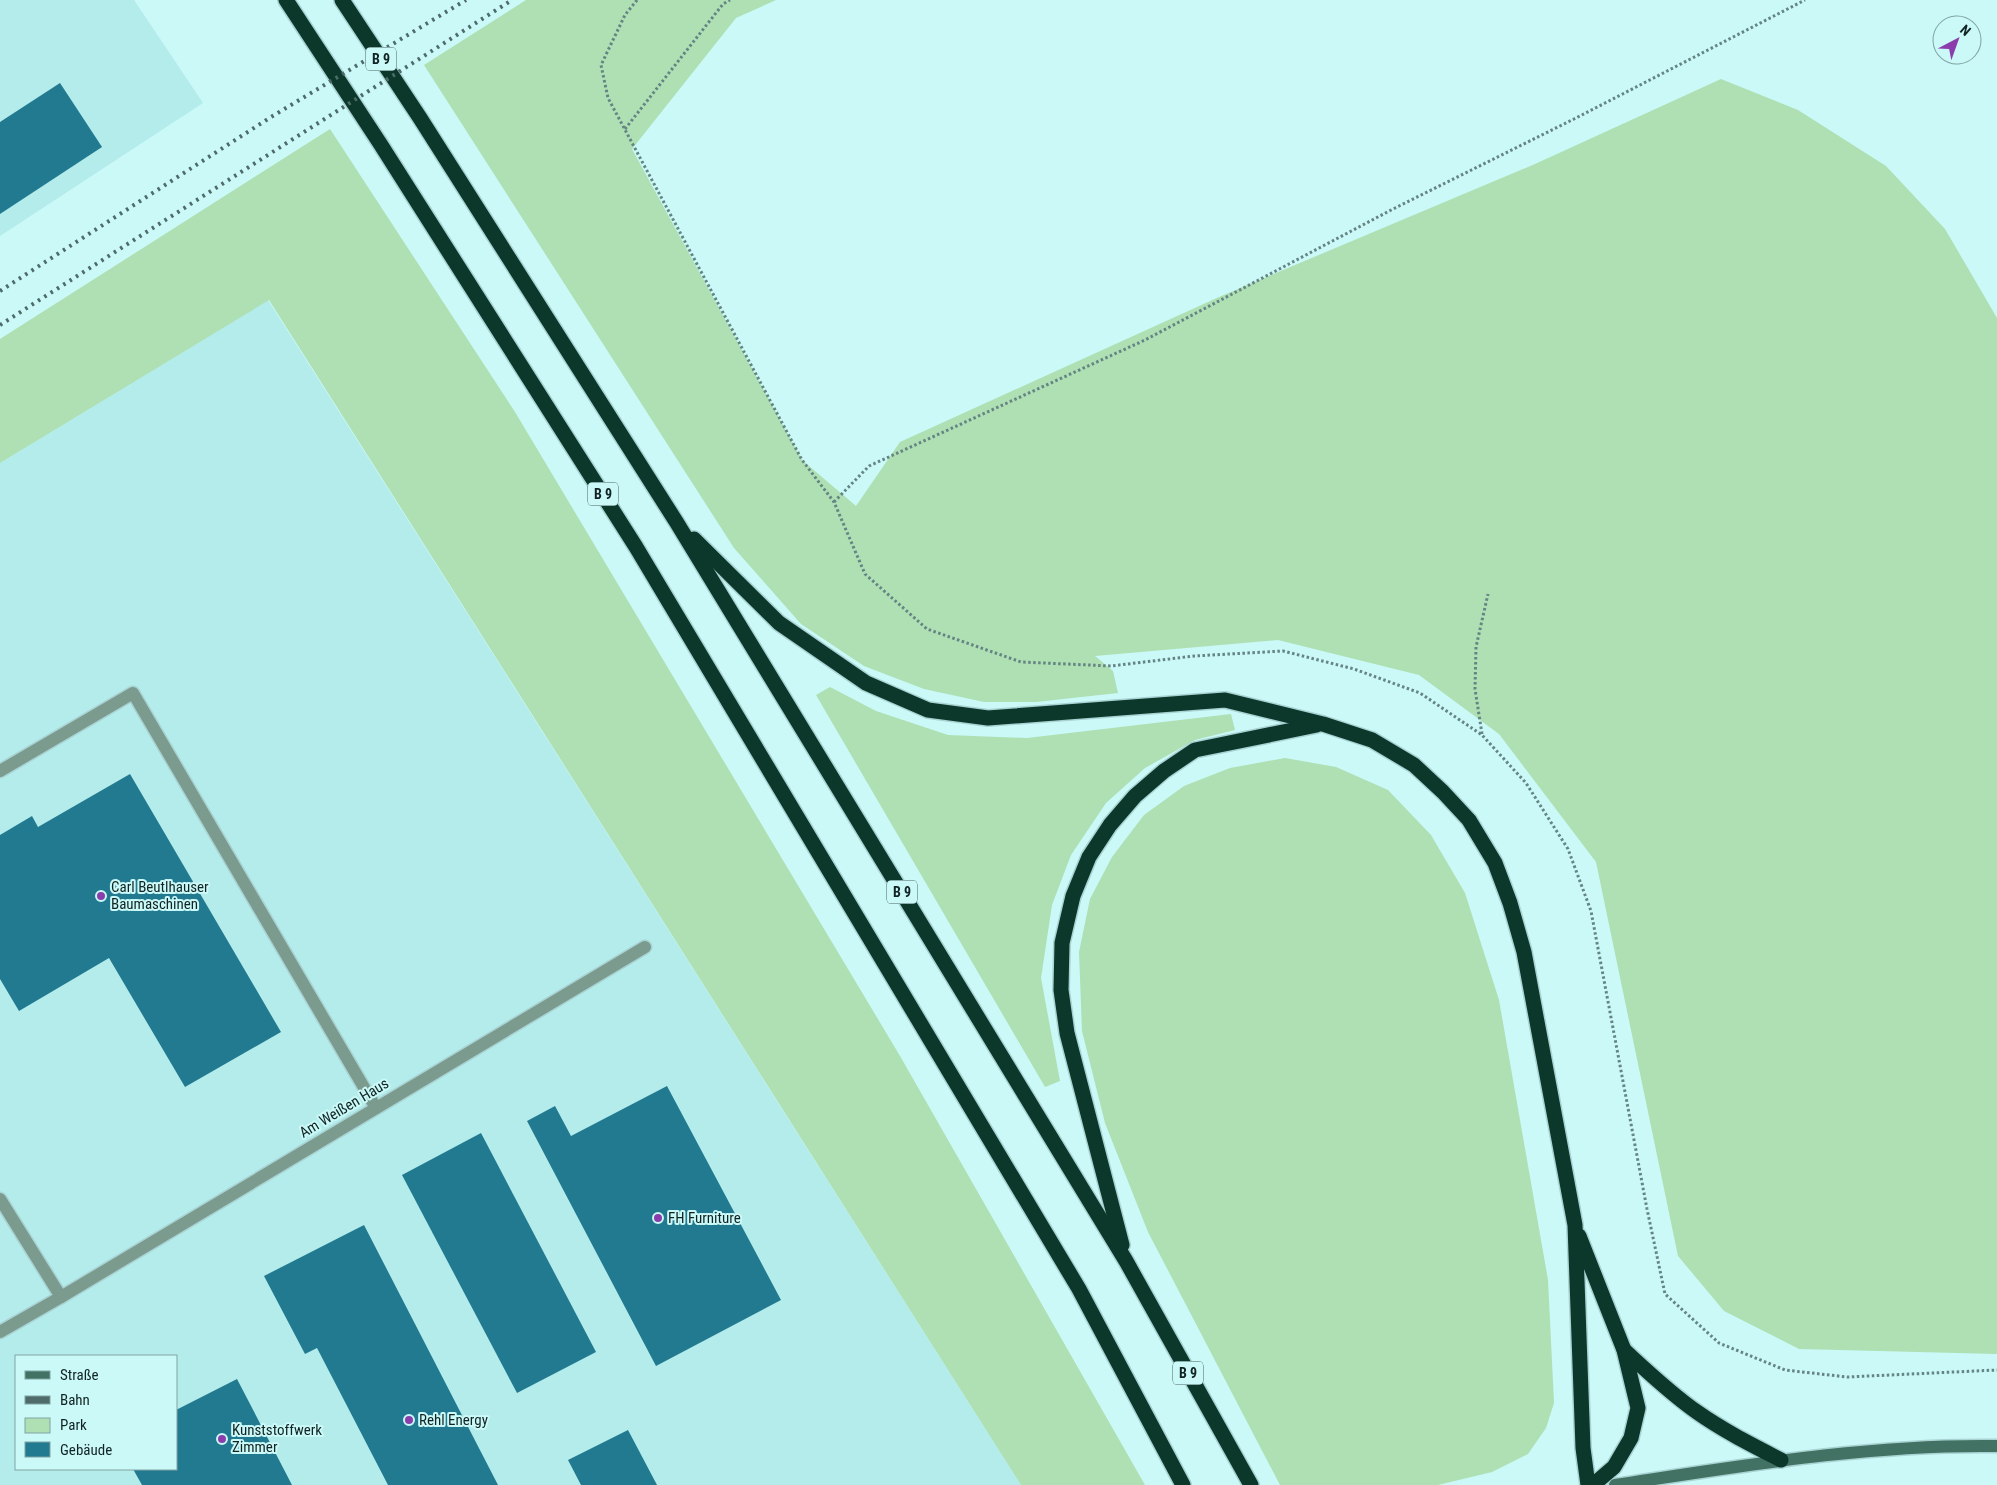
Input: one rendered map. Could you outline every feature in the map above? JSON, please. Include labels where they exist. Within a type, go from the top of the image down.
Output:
[{"type":"highway","name":"B 9","points":[[286,0],[636,547],[1080,1289],[1183,1485]]},
{"type":"highway","name":"B 9","points":[[342,0],[426,126],[677,523],[1126,1261],[1251,1485]]},
{"type":"highway","points":[[677,523],[779,623],[866,683],[928,710],[988,718],[1225,700],[1323,724],[1372,740],[1414,765],[1443,792],[1469,820],[1495,863],[1510,902],[1524,952],[1575,1225],[1583,1448],[1588,1485]]},
{"type":"highway","points":[[1126,1261],[1067,1033],[1062,990],[1062,943],[1074,896],[1089,857],[1110,824],[1135,796],[1195,750],[1323,724]]},
{"type":"highway","points":[[1575,1225],[1624,1350],[1638,1408],[1632,1438],[1614,1467],[1593,1485]]},
{"type":"highway","points":[[1624,1350],[1659,1382],[1697,1412],[1738,1438],[1781,1460]]},
{"type":"main road","points":[[1615,1485],[1781,1460],[1875,1451],[1997,1446]]},
{"type":"street","points":[[0,771],[133,693],[376,1108]]},
{"type":"street","name":"Am Weißen Haus","points":[[0,1332],[61,1298],[645,947]]},
{"type":"street","points":[[0,1199],[61,1298]]},
{"type":"path","points":[[637,0],[625,15],[601,65],[608,98],[802,460],[834,502],[865,574],[928,629],[1021,662],[1111,666],[1194,656],[1283,651],[1354,668],[1420,693],[1482,735],[1526,783],[1568,849],[1591,911],[1645,1199],[1665,1294],[1719,1343],[1785,1370],[1847,1377],[1997,1370]]},
{"type":"path","points":[[625,128],[722,4],[730,0]]},
{"type":"path","points":[[834,502],[869,466],[1145,340],[1393,209],[1574,119],[1805,0]]},
{"type":"path","points":[[1482,735],[1475,689],[1476,647],[1488,594]]},
{"type":"shaded area","points":[[0,0],[134,0],[203,103],[0,236]]},
{"type":"shaded area","points":[[268,300],[1021,1485],[0,1485],[0,463]]},
{"type":"green space","points":[[526,0],[776,0],[736,18],[632,149],[802,460],[856,506],[900,442],[1219,297],[1535,164],[1721,79],[1798,110],[1886,166],[1945,229],[1997,318],[1997,1354],[1799,1349],[1724,1311],[1678,1256],[1596,862],[1499,734],[1419,675],[1278,640],[1095,656],[1113,671],[1118,693],[1036,702],[984,702],[924,689],[864,666],[801,624],[734,548],[424,65]]},
{"type":"green space","points":[[330,129],[515,412],[900,1056],[1145,1485],[1021,1485],[269,300],[0,463],[0,339]]},
{"type":"green space","points":[[830,687],[876,711],[948,735],[1027,738],[1231,714],[1235,730],[1195,740],[1145,768],[1106,803],[1071,855],[1052,905],[1041,978],[1060,1081],[1045,1087],[816,695]]},
{"type":"green space","points":[[1285,758],[1336,767],[1388,790],[1431,835],[1465,893],[1499,1000],[1548,1280],[1554,1403],[1546,1428],[1528,1454],[1492,1472],[1438,1485],[1280,1485],[1148,1232],[1105,1123],[1082,1031],[1079,952],[1090,899],[1112,857],[1144,815],[1184,786],[1230,768]]},
{"type":"building","points":[[60,83],[102,147],[0,214],[0,122]]},
{"type":"building","name":"Carl Beutlhauser Baumaschinen","points":[[130,774],[281,1032],[185,1087],[109,958],[19,1011],[0,979],[0,835],[32,816],[38,827]]},
{"type":"building","name":"FH Furniture","points":[[667,1086],[781,1300],[656,1366],[527,1121],[555,1106],[571,1136]]},
{"type":"building","points":[[481,1133],[596,1352],[517,1393],[402,1175]]},
{"type":"building","name":"Rehl Energy","points":[[364,1225],[498,1485],[388,1485],[317,1348],[305,1354],[264,1276]]},
{"type":"building","name":"Kunststoffwerk Zimmer","points":[[237,1379],[292,1485],[142,1485],[134,1470],[178,1470],[178,1409]]},
{"type":"building","points":[[628,1430],[657,1485],[581,1485],[568,1460]]},
{"type":"railway","points":[[0,291],[271,117],[466,0]]},
{"type":"railway","points":[[0,325],[512,0]]},
{"type":"place","name":"Carl Beutlhauser Baumaschinen","points":[[101,896]]},
{"type":"place","name":"FH Furniture","points":[[658,1218]]},
{"type":"place","name":"Rehl Energy","points":[[409,1420]]},
{"type":"place","name":"Kunststoffwerk Zimmer","points":[[222,1439]]}]
